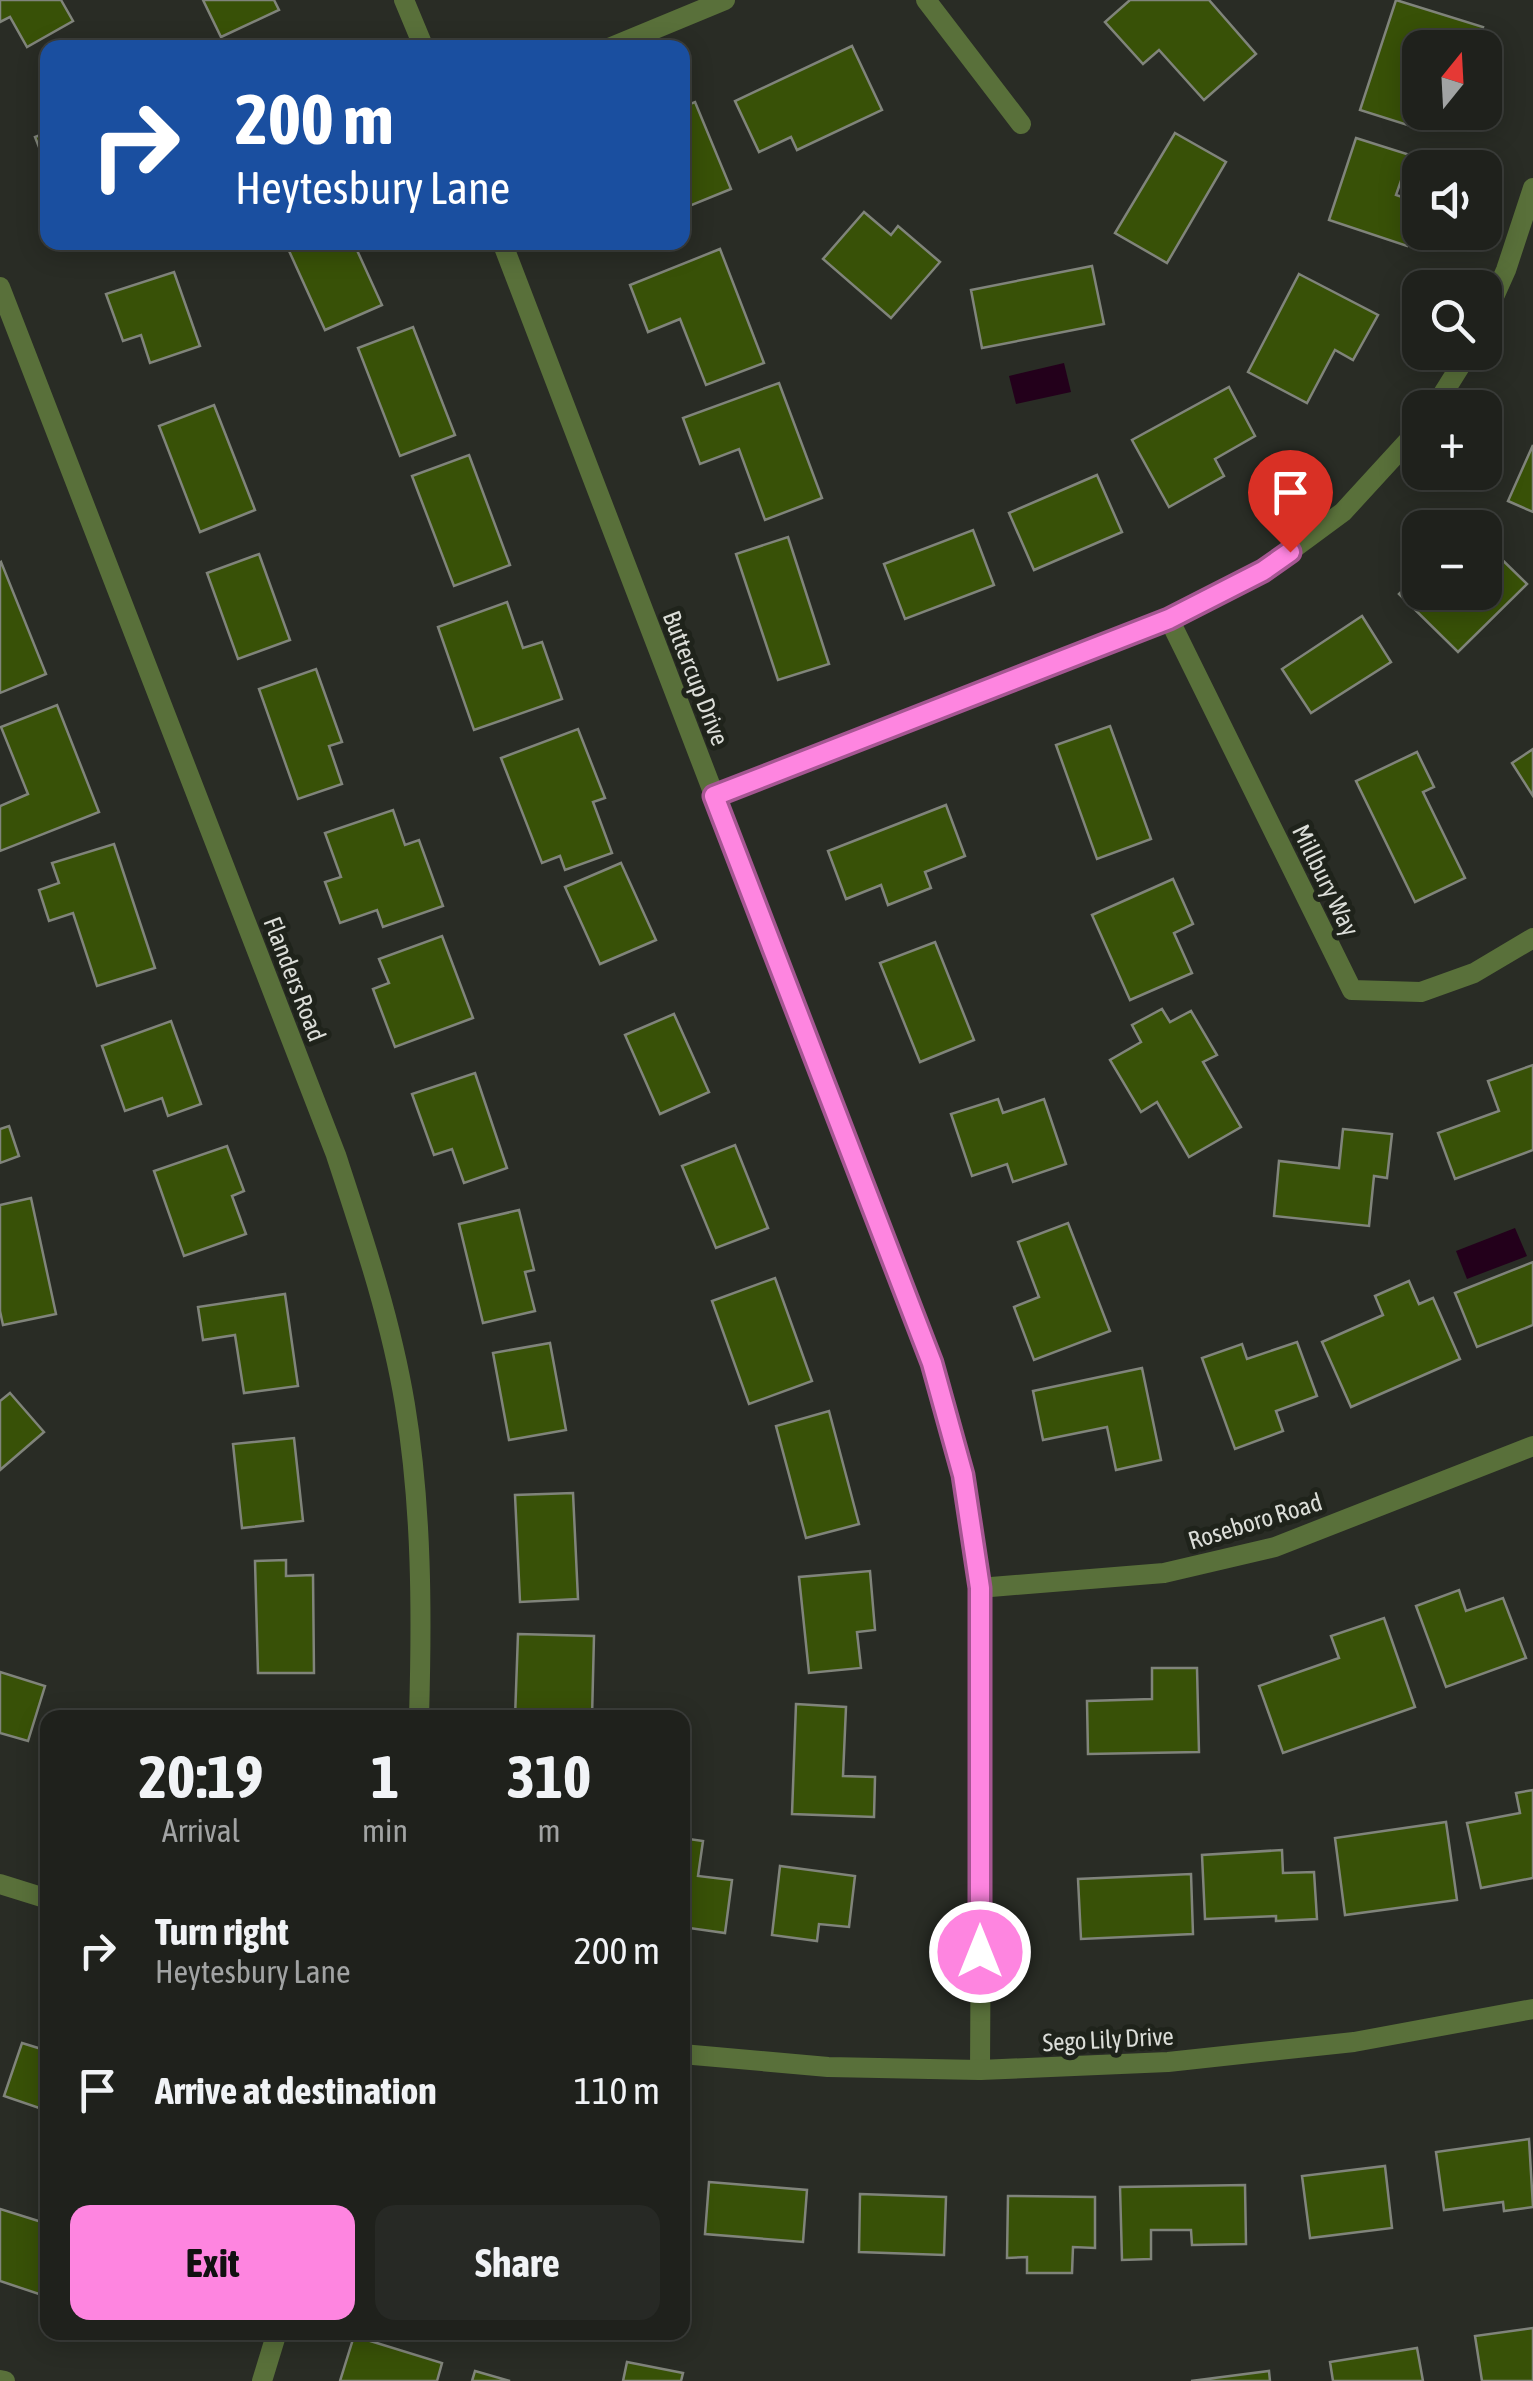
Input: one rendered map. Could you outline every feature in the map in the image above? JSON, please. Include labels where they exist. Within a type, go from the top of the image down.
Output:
[{"type":"street","points":[[404,0],[421,40]]},
{"type":"street","points":[[628,40],[726,0]]},
{"type":"street","points":[[926,0],[1021,124]]},
{"type":"street","points":[[1502,279],[1533,188]]},
{"type":"street","name":"Buttercup Drive","points":[[505,250],[932,1363],[963,1475],[980,1588],[980,2070]]},
{"type":"street","name":"Flanders Road","points":[[0,287],[6,318],[336,1155],[376,1280],[405,1405],[418,1528],[419,1710]]},
{"type":"street","points":[[714,796],[1169,619],[1263,571],[1344,512],[1402,448]]},
{"type":"street","name":"Millbury Way","points":[[1169,619],[1352,990],[1421,992],[1474,973],[1533,938]]},
{"type":"street","name":"Roseboro Road","points":[[980,1588],[1164,1573],[1275,1546],[1533,1446]]},
{"type":"street","points":[[0,1884],[40,1896]]},
{"type":"street","name":"Sego Lily Drive","points":[[690,2055],[828,2067],[980,2070],[1168,2062],[1354,2042],[1533,2010]]},
{"type":"street","points":[[262,2381],[275,2340]]},
{"type":"shaded area","points":[[1064,363],[1071,392],[1016,404],[1009,376]]},
{"type":"shaded area","points":[[1515,1228],[1527,1256],[1467,1279],[1456,1251]]},
{"type":"building","points":[[0,0],[61,0],[73,21],[27,47],[10,17],[0,22]]},
{"type":"building","points":[[203,0],[274,0],[279,10],[221,37]]},
{"type":"building","points":[[1130,0],[1209,0],[1256,54],[1204,100],[1159,50],[1143,64],[1105,22]]},
{"type":"building","points":[[1396,0],[1483,27],[1402,30],[1402,123],[1360,110]]},
{"type":"building","points":[[852,46],[882,110],[797,150],[791,137],[759,152],[735,101]]},
{"type":"building","points":[[695,102],[731,189],[690,206],[690,104]]},
{"type":"building","points":[[1175,133],[1226,162],[1167,263],[1115,233]]},
{"type":"building","points":[[1356,138],[1402,152],[1402,178],[1396,195],[1402,197],[1402,244],[1329,220]]},
{"type":"building","points":[[864,212],[891,235],[898,226],[940,262],[891,318],[823,259]]},
{"type":"building","points":[[720,249],[764,363],[706,385],[680,319],[648,332],[630,285]]},
{"type":"building","points":[[289,250],[357,250],[382,305],[325,330]]},
{"type":"building","points":[[1092,266],[1104,324],[982,348],[971,290]]},
{"type":"building","points":[[174,272],[200,346],[150,363],[141,335],[123,341],[106,294]]},
{"type":"building","points":[[1299,274],[1378,315],[1353,360],[1335,350],[1307,403],[1248,372]]},
{"type":"building","points":[[413,327],[455,435],[400,456],[358,348]]},
{"type":"building","points":[[779,383],[822,498],[765,520],[739,449],[700,464],[683,418]]},
{"type":"building","points":[[1229,387],[1255,436],[1215,459],[1224,476],[1169,507],[1132,440]]},
{"type":"building","points":[[214,405],[255,510],[200,532],[159,426]]},
{"type":"building","points":[[1533,445],[1533,512],[1508,501]]},
{"type":"building","points":[[469,455],[510,565],[454,586],[412,476]]},
{"type":"building","points":[[1097,475],[1122,532],[1034,570],[1009,513]]},
{"type":"building","points":[[973,530],[994,585],[905,619],[884,564]]},
{"type":"building","points":[[788,537],[829,664],[778,680],[736,554]]},
{"type":"building","points":[[259,554],[290,640],[238,659],[207,573]]},
{"type":"building","points":[[1502,560],[1527,584],[1502,609]]},
{"type":"building","points":[[0,563],[46,674],[0,693]]},
{"type":"building","points":[[507,602],[523,648],[542,642],[562,699],[474,730],[438,627]]},
{"type":"building","points":[[1415,610],[1501,610],[1458,652]]},
{"type":"building","points":[[1362,616],[1391,662],[1311,713],[1282,669]]},
{"type":"building","points":[[316,669],[342,742],[329,746],[342,784],[298,799],[259,689]]},
{"type":"building","points":[[57,705],[99,812],[0,851],[0,806],[28,794],[1,727]]},
{"type":"building","points":[[1110,726],[1151,839],[1097,859],[1056,745]]},
{"type":"building","points":[[578,729],[605,798],[593,802],[612,853],[565,870],[560,856],[542,863],[501,758]]},
{"type":"building","points":[[1533,749],[1533,796],[1512,763]]},
{"type":"building","points":[[1417,752],[1434,787],[1423,792],[1465,878],[1415,902],[1356,781]]},
{"type":"building","points":[[946,805],[965,856],[925,872],[931,888],[888,905],[881,885],[846,899],[828,851]]},
{"type":"building","points":[[393,810],[405,845],[419,840],[443,906],[383,927],[377,910],[340,923],[325,882],[341,877],[325,833]]},
{"type":"building","points":[[114,844],[155,968],[97,986],[73,913],[49,921],[39,890],[59,883],[52,863]]},
{"type":"building","points":[[621,863],[656,940],[600,964],[565,887]]},
{"type":"building","points":[[1173,879],[1193,924],[1174,933],[1192,973],[1130,1000],[1092,915]]},
{"type":"building","points":[[442,936],[473,1018],[395,1047],[373,989],[389,983],[379,959]]},
{"type":"building","points":[[935,942],[974,1040],[920,1062],[880,963]]},
{"type":"building","points":[[1162,1009],[1170,1022],[1191,1011],[1217,1055],[1203,1062],[1241,1127],[1189,1157],[1157,1102],[1141,1112],[1110,1060],[1141,1042],[1132,1025]]},
{"type":"building","points":[[674,1014],[709,1092],[660,1114],[625,1035]]},
{"type":"building","points":[[171,1021],[201,1104],[168,1116],[162,1098],[125,1111],[102,1046]]},
{"type":"building","points":[[1533,1065],[1533,1150],[1455,1179],[1438,1133],[1499,1111],[1488,1081]]},
{"type":"building","points":[[475,1073],[507,1168],[464,1183],[452,1149],[434,1155],[412,1094]]},
{"type":"building","points":[[998,1099],[1003,1113],[1044,1099],[1066,1164],[1013,1182],[1007,1164],[972,1176],[951,1114]]},
{"type":"building","points":[[9,1126],[19,1156],[0,1163],[0,1129]]},
{"type":"building","points":[[1343,1129],[1392,1134],[1387,1178],[1374,1176],[1369,1226],[1274,1216],[1279,1161],[1339,1168]]},
{"type":"building","points":[[735,1145],[768,1228],[716,1248],[682,1166]]},
{"type":"building","points":[[227,1146],[244,1191],[232,1196],[246,1234],[184,1256],[154,1171]]},
{"type":"building","points":[[31,1198],[56,1314],[3,1325],[0,1205]]},
{"type":"building","points":[[519,1210],[534,1270],[525,1272],[535,1311],[483,1323],[459,1224]]},
{"type":"building","points":[[1068,1223],[1110,1331],[1034,1360],[1014,1307],[1039,1297],[1018,1242]]},
{"type":"building","points":[[1533,1262],[1533,1325],[1477,1347],[1455,1293]]},
{"type":"building","points":[[775,1278],[812,1381],[749,1404],[712,1301]]},
{"type":"building","points":[[1409,1281],[1419,1304],[1433,1298],[1460,1359],[1351,1407],[1322,1342],[1383,1315],[1375,1296]]},
{"type":"building","points":[[285,1294],[298,1386],[244,1393],[235,1335],[203,1340],[198,1307]]},
{"type":"building","points":[[1297,1342],[1317,1396],[1276,1411],[1283,1431],[1235,1449],[1202,1358],[1242,1344],[1247,1359]]},
{"type":"building","points":[[550,1343],[566,1430],[509,1440],[493,1353]]},
{"type":"building","points":[[1142,1368],[1161,1460],[1116,1470],[1107,1427],[1043,1440],[1033,1391]]},
{"type":"building","points":[[10,1393],[44,1432],[0,1470],[0,1401]]},
{"type":"building","points":[[829,1411],[859,1524],[806,1538],[776,1426]]},
{"type":"building","points":[[294,1438],[303,1521],[242,1528],[233,1444]]},
{"type":"building","points":[[573,1493],[578,1599],[520,1602],[515,1495]]},
{"type":"building","points":[[286,1560],[286,1576],[313,1575],[314,1673],[258,1673],[255,1561]]},
{"type":"building","points":[[870,1571],[875,1630],[857,1632],[861,1668],[809,1673],[799,1577]]},
{"type":"building","points":[[1459,1590],[1466,1611],[1503,1598],[1526,1658],[1446,1687],[1416,1606]]},
{"type":"building","points":[[1384,1618],[1415,1707],[1283,1753],[1259,1686],[1339,1658],[1331,1636]]},
{"type":"building","points":[[518,1634],[594,1636],[592,1710],[515,1710]]},
{"type":"building","points":[[1152,1668],[1197,1668],[1199,1752],[1088,1754],[1087,1701],[1152,1699]]},
{"type":"building","points":[[0,1672],[45,1686],[28,1741],[0,1733]]},
{"type":"building","points":[[796,1704],[846,1707],[843,1776],[875,1777],[874,1817],[792,1814]]},
{"type":"building","points":[[1533,1790],[1533,1878],[1481,1888],[1467,1823],[1520,1813],[1516,1793]]},
{"type":"building","points":[[1446,1822],[1457,1900],[1345,1915],[1335,1838]]},
{"type":"building","points":[[690,1839],[703,1841],[698,1876],[732,1880],[725,1933],[690,1928]]},
{"type":"building","points":[[1282,1850],[1283,1873],[1314,1872],[1317,1919],[1205,1919],[1202,1855]]},
{"type":"building","points":[[780,1866],[855,1876],[849,1927],[819,1924],[817,1941],[772,1935]]},
{"type":"building","points":[[1191,1874],[1193,1934],[1081,1939],[1078,1879]]},
{"type":"building","points":[[22,2043],[40,2049],[40,2108],[4,2096]]},
{"type":"building","points":[[1529,2139],[1533,2207],[1504,2211],[1503,2202],[1444,2210],[1436,2152]]},
{"type":"building","points":[[1385,2166],[1392,2228],[1310,2238],[1302,2176]]},
{"type":"building","points":[[709,2182],[807,2190],[803,2242],[705,2234]]},
{"type":"building","points":[[1245,2185],[1246,2244],[1192,2245],[1191,2230],[1151,2230],[1151,2259],[1122,2260],[1120,2187]]},
{"type":"building","points":[[860,2194],[946,2197],[944,2255],[859,2252]]},
{"type":"building","points":[[1008,2196],[1095,2197],[1095,2248],[1073,2247],[1072,2273],[1027,2273],[1027,2257],[1007,2258]]},
{"type":"building","points":[[0,2209],[40,2222],[40,2294],[0,2281]]},
{"type":"building","points":[[1533,2328],[1533,2381],[1482,2381],[1475,2336]]},
{"type":"building","points":[[353,2340],[367,2340],[442,2363],[437,2381],[340,2381]]},
{"type":"building","points":[[1417,2348],[1423,2381],[1333,2381],[1330,2362]]},
{"type":"building","points":[[627,2362],[683,2373],[681,2381],[623,2381]]},
{"type":"building","points":[[475,2371],[510,2381],[472,2381]]},
{"type":"building","points":[[1269,2371],[1270,2381],[1191,2381]]},
{"type":"route","points":[[980,1952],[980,1588],[963,1475],[932,1363],[714,796],[1169,619],[1263,571],[1290,552]]}]
